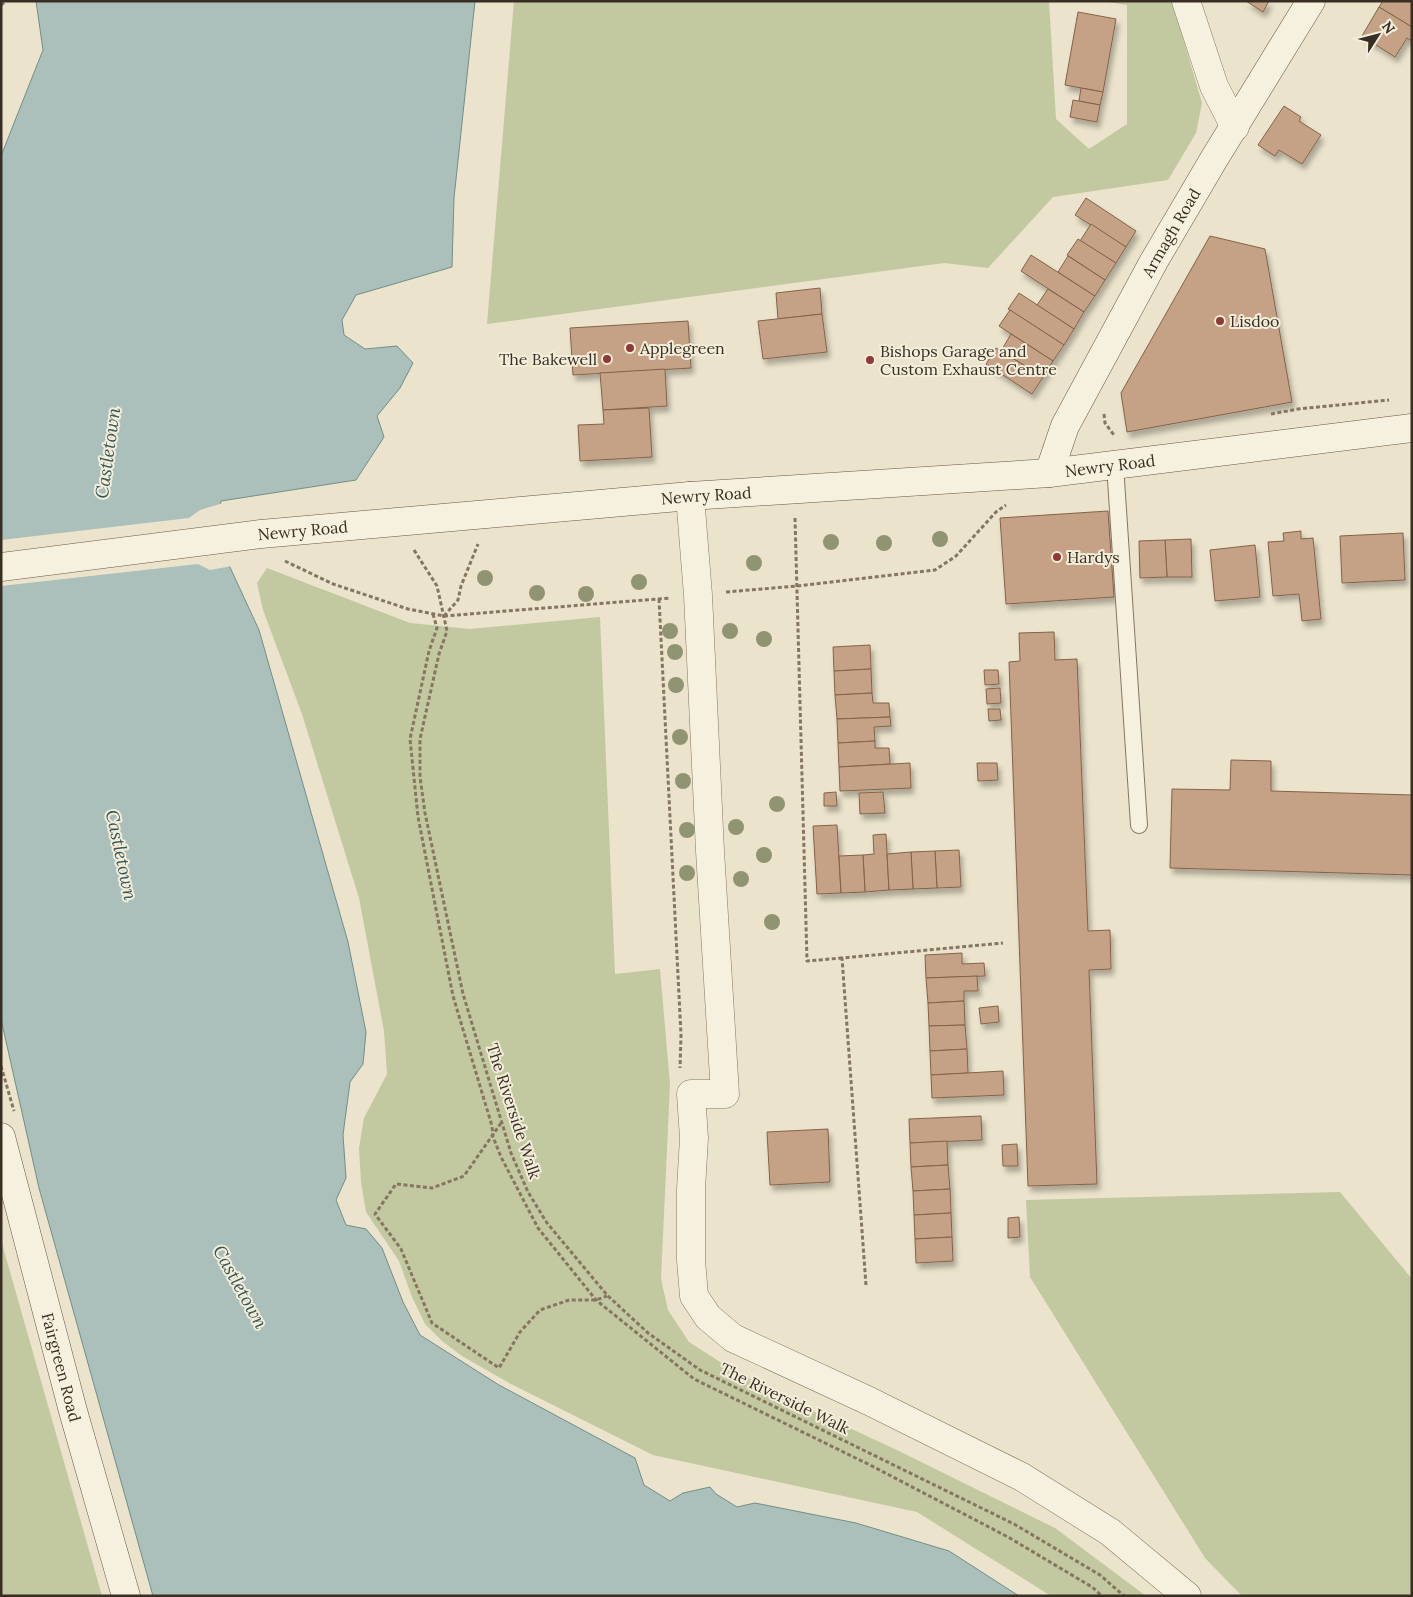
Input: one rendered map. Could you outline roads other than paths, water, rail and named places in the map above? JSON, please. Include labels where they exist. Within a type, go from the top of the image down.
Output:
[{"type":"main road","points":[[1186,1],[1214,86],[1234,127]]},
{"type":"main road","name":"Armagh Road","points":[[1048,473],[1065,426],[1154,261],[1311,1]]},
{"type":"main road","name":"Newry Road","points":[[1,567],[261,534],[690,496],[1048,473],[1117,452],[1412,428]]},
{"type":"main road","points":[[690,496],[698,595],[724,1094],[691,1094],[694,1138],[690,1260],[694,1296],[708,1317],[733,1338],[869,1401],[1022,1477],[1110,1532],[1187,1596]]},
{"type":"main road","name":"Fairgreen Road","points":[[1,1137],[73,1411],[126,1596]]},
{"type":"main road","points":[[1,1160],[14,1186]]},
{"type":"lane","points":[[1117,452],[1139,825]]},
{"type":"water","name":"Castletown","points":[[36,1],[475,1],[454,198],[452,267],[356,295],[342,320],[344,335],[365,349],[397,346],[413,363],[400,388],[377,416],[384,437],[356,480],[221,501],[216,537],[259,630],[348,942],[366,1032],[363,1064],[350,1082],[343,1135],[346,1178],[336,1200],[346,1225],[366,1229],[382,1248],[403,1302],[420,1335],[499,1385],[635,1458],[644,1485],[670,1501],[683,1493],[710,1487],[716,1494],[737,1507],[755,1503],[856,1523],[949,1551],[1019,1596],[153,1596],[39,1188],[1,1019],[1,156],[43,50]]},
{"type":"place","name":"Lisdoo","points":[[1220,321]]},
{"type":"place","name":"Applegreen","points":[[630,348]]},
{"type":"place","name":"The Bakewell","points":[[607,359]]},
{"type":"place","name":"Bishops Garage and Custom Exhaust Centre","points":[[870,360]]},
{"type":"place","name":"Hardys","points":[[1057,557]]}]
